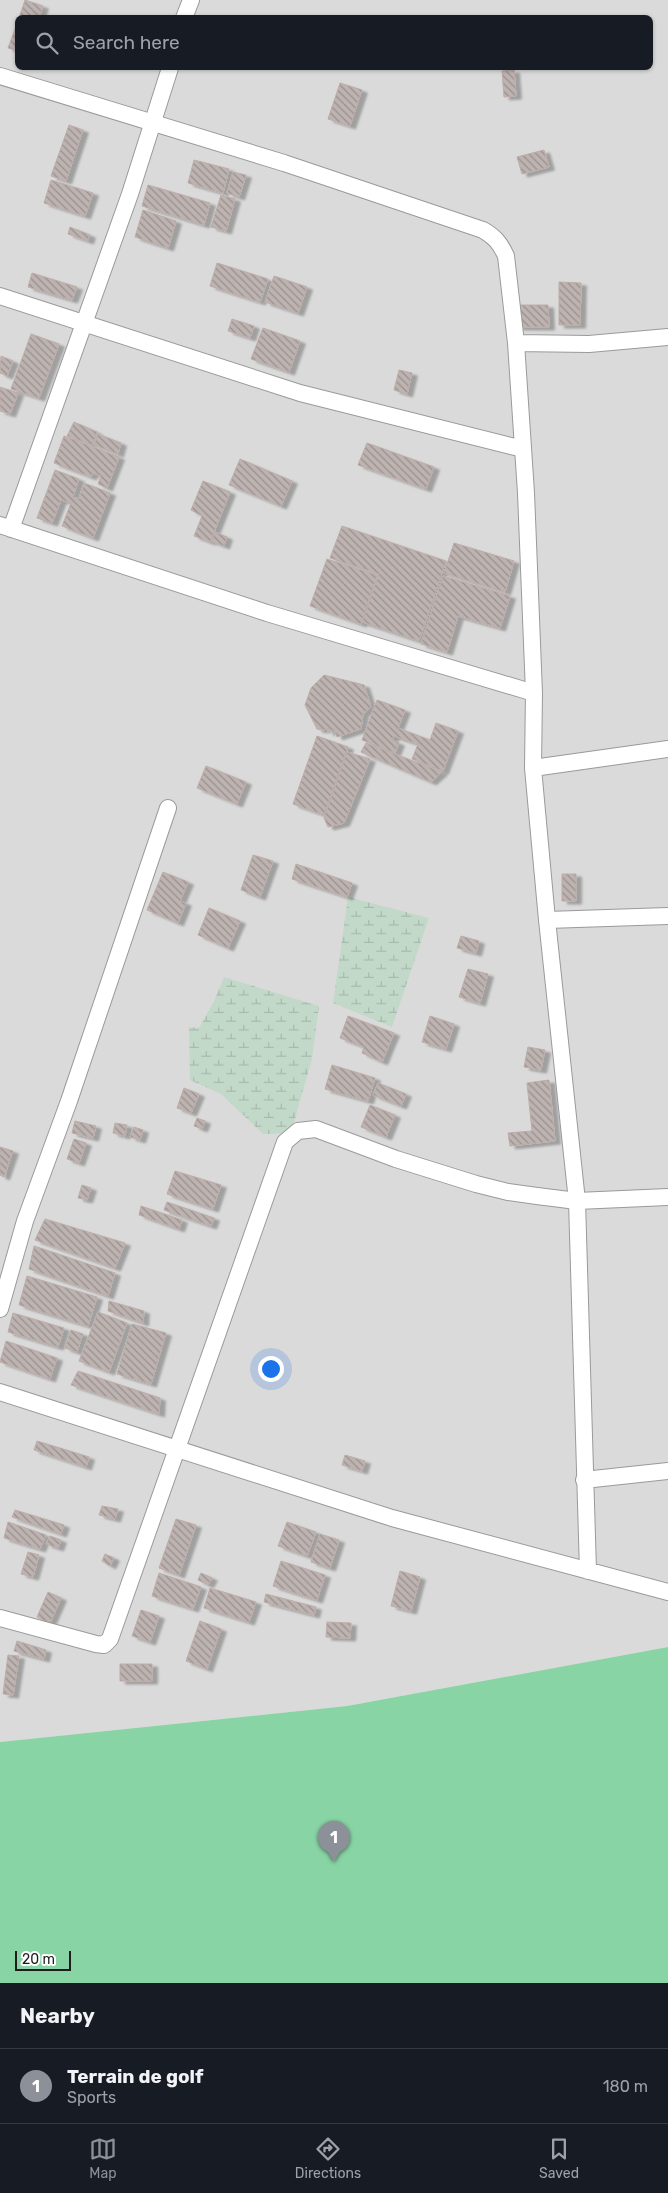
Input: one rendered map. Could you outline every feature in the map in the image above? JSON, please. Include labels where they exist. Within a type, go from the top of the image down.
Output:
[{"type":"street","points":[[185,15],[191,0]]},
{"type":"street","points":[[169,70],[85,323],[6,527],[267,613],[534,693]]},
{"type":"street","points":[[0,76],[284,163],[483,230],[494,236],[506,256],[516,343],[529,548],[534,693],[534,768],[547,920],[577,1201],[588,1572]]},
{"type":"street","points":[[0,296],[300,393],[522,449]]},
{"type":"street","points":[[516,343],[589,344],[668,337]]},
{"type":"street","points":[[534,768],[668,749]]},
{"type":"street","points":[[0,1309],[25,1221],[69,1101],[168,808]]},
{"type":"street","points":[[547,920],[668,916]]},
{"type":"street","points":[[0,1618],[96,1644],[104,1644],[110,1639],[285,1142],[291,1136],[298,1132],[316,1129],[396,1159],[508,1192],[577,1201],[668,1197]]},
{"type":"street","points":[[0,1392],[392,1518],[668,1592]]},
{"type":"street","points":[[584,1480],[668,1471]]},
{"type":"shaded area","points":[[0,0],[668,0],[668,1647],[347,1706],[0,1742]]},
{"type":"green space","points":[[348,897],[429,918],[392,1027],[333,1003]]},
{"type":"green space","points":[[224,977],[319,1006],[312,1059],[291,1133],[263,1134],[221,1094],[190,1080],[189,1027],[199,1028],[214,1001]]},
{"type":"green space","points":[[668,1647],[668,1983],[0,1983],[0,1742],[347,1706]]},
{"type":"building","points":[[25,0],[43,6],[40,15],[20,15]]},
{"type":"building","points":[[15,29],[15,50],[8,48]]},
{"type":"building","points":[[514,70],[516,96],[504,97],[502,71]]},
{"type":"building","points":[[340,83],[362,90],[350,126],[328,119]]},
{"type":"building","points":[[69,125],[83,130],[66,181],[51,176]]},
{"type":"building","points":[[544,150],[549,167],[522,174],[517,157]]},
{"type":"building","points":[[194,160],[229,169],[223,193],[188,183]]},
{"type":"building","points":[[233,172],[246,175],[239,197],[227,193]]},
{"type":"building","points":[[51,180],[93,193],[85,216],[44,203]]},
{"type":"building","points":[[148,185],[210,203],[204,225],[142,206]]},
{"type":"building","points":[[221,195],[235,199],[226,231],[211,227]]},
{"type":"building","points":[[143,210],[176,221],[168,248],[135,237]]},
{"type":"building","points":[[70,227],[90,235],[88,241],[68,234]]},
{"type":"building","points":[[217,263],[268,279],[260,302],[210,286]]},
{"type":"building","points":[[32,273],[77,287],[72,300],[28,287]]},
{"type":"building","points":[[274,276],[307,287],[298,313],[265,302]]},
{"type":"building","points":[[559,282],[581,283],[580,325],[559,325]]},
{"type":"building","points":[[517,305],[548,305],[549,327],[518,327]]},
{"type":"building","points":[[232,319],[254,326],[250,338],[228,331]]},
{"type":"building","points":[[263,328],[300,341],[289,372],[251,359]]},
{"type":"building","points":[[31,334],[59,344],[39,398],[11,389]]},
{"type":"building","points":[[1,356],[13,361],[7,376],[0,373]]},
{"type":"building","points":[[399,370],[412,373],[407,394],[394,390]]},
{"type":"building","points":[[0,387],[18,393],[10,414],[0,411]]},
{"type":"building","points":[[74,422],[97,432],[92,445],[67,436]]},
{"type":"building","points":[[98,434],[121,443],[118,454],[94,445]]},
{"type":"building","points":[[64,436],[119,457],[107,488],[98,484],[101,476],[93,473],[91,477],[54,463]]},
{"type":"building","points":[[367,443],[434,467],[426,489],[358,465]]},
{"type":"building","points":[[240,459],[292,481],[281,506],[229,485]]},
{"type":"building","points":[[55,470],[79,479],[73,497],[79,499],[84,483],[110,493],[93,538],[62,526],[71,503],[61,500],[52,523],[37,518]]},
{"type":"building","points":[[203,481],[230,492],[210,542],[194,536],[202,516],[191,510]]},
{"type":"building","points":[[342,526],[446,561],[419,641],[362,622],[379,574],[330,558]]},
{"type":"building","points":[[215,532],[227,537],[224,546],[211,541]]},
{"type":"building","points":[[454,543],[514,561],[505,592],[444,573]]},
{"type":"building","points":[[327,559],[377,575],[361,624],[310,606]]},
{"type":"building","points":[[443,576],[510,596],[500,628],[458,616],[447,652],[421,644]]},
{"type":"building","points":[[324,675],[364,685],[371,707],[363,714],[361,729],[337,737],[334,729],[328,733],[328,728],[323,730],[317,729],[305,705],[311,688]]},
{"type":"building","points":[[377,700],[405,710],[398,728],[430,740],[436,723],[458,731],[443,771],[412,759],[418,744],[394,736],[392,740],[399,743],[395,753],[362,740]]},
{"type":"building","points":[[317,736],[348,747],[324,815],[293,804]]},
{"type":"building","points":[[366,743],[442,772],[431,782],[361,752]]},
{"type":"building","points":[[347,752],[370,759],[344,823],[328,827],[324,818]]},
{"type":"building","points":[[206,766],[246,782],[237,804],[197,788]]},
{"type":"building","points":[[253,855],[273,861],[260,897],[241,890]]},
{"type":"building","points":[[296,864],[352,883],[347,897],[292,879]]},
{"type":"building","points":[[163,872],[188,882],[180,901],[186,903],[178,923],[147,910]]},
{"type":"building","points":[[562,874],[576,874],[576,901],[562,901]]},
{"type":"building","points":[[209,908],[240,921],[228,948],[198,935]]},
{"type":"building","points":[[461,936],[479,941],[476,953],[457,948]]},
{"type":"building","points":[[468,969],[488,974],[480,1003],[459,997]]},
{"type":"building","points":[[348,1016],[394,1033],[382,1062],[362,1053],[364,1047],[340,1038]]},
{"type":"building","points":[[430,1016],[454,1024],[446,1049],[422,1042]]},
{"type":"building","points":[[528,1047],[545,1050],[541,1070],[524,1067]]},
{"type":"building","points":[[332,1065],[375,1078],[368,1101],[325,1089]]},
{"type":"building","points":[[549,1080],[555,1141],[510,1146],[508,1133],[532,1131],[527,1083]]},
{"type":"building","points":[[378,1083],[406,1094],[401,1106],[373,1095]]},
{"type":"building","points":[[184,1088],[199,1094],[191,1113],[177,1108]]},
{"type":"building","points":[[370,1105],[395,1115],[386,1137],[361,1127]]},
{"type":"building","points":[[197,1118],[205,1121],[202,1129],[194,1126]]},
{"type":"building","points":[[75,1121],[96,1126],[93,1138],[72,1133]]},
{"type":"building","points":[[115,1123],[127,1125],[125,1136],[113,1133]]},
{"type":"building","points":[[134,1127],[143,1130],[140,1140],[130,1137]]},
{"type":"building","points":[[74,1139],[86,1143],[79,1163],[67,1159]]},
{"type":"building","points":[[0,1147],[13,1151],[4,1177],[0,1175]]},
{"type":"building","points":[[175,1171],[221,1185],[213,1209],[167,1194]]},
{"type":"building","points":[[82,1185],[91,1188],[87,1200],[78,1198]]},
{"type":"building","points":[[167,1202],[214,1218],[211,1226],[164,1210]]},
{"type":"building","points":[[141,1206],[182,1220],[179,1229],[139,1215]]},
{"type":"building","points":[[45,1219],[125,1243],[115,1268],[35,1240]]},
{"type":"building","points":[[34,1246],[115,1273],[108,1296],[29,1269]]},
{"type":"building","points":[[27,1276],[97,1297],[88,1326],[19,1305]]},
{"type":"building","points":[[109,1301],[144,1311],[143,1323],[108,1311]]},
{"type":"building","points":[[98,1312],[127,1323],[109,1372],[79,1361]]},
{"type":"building","points":[[13,1313],[64,1328],[58,1347],[8,1332]]},
{"type":"building","points":[[132,1324],[166,1333],[151,1384],[117,1374]]},
{"type":"building","points":[[71,1330],[83,1334],[77,1352],[65,1348]]},
{"type":"building","points":[[6,1341],[57,1358],[50,1379],[0,1362]]},
{"type":"building","points":[[78,1371],[160,1398],[159,1414],[71,1385]]},
{"type":"building","points":[[37,1441],[89,1457],[86,1467],[34,1450]]},
{"type":"building","points":[[345,1455],[365,1461],[362,1471],[342,1465]]},
{"type":"building","points":[[102,1506],[118,1509],[115,1519],[99,1515]]},
{"type":"building","points":[[15,1510],[64,1525],[61,1534],[12,1517]]},
{"type":"building","points":[[176,1519],[196,1525],[179,1575],[159,1568]]},
{"type":"building","points":[[8,1522],[46,1535],[40,1549],[4,1538]]},
{"type":"building","points":[[287,1522],[316,1532],[307,1556],[278,1546]]},
{"type":"building","points":[[320,1534],[339,1540],[330,1568],[311,1562]]},
{"type":"building","points":[[50,1536],[61,1540],[58,1548],[46,1544]]},
{"type":"building","points":[[28,1552],[39,1555],[33,1577],[21,1574]]},
{"type":"building","points":[[105,1554],[114,1558],[110,1566],[102,1561]]},
{"type":"building","points":[[281,1561],[325,1575],[317,1600],[273,1586]]},
{"type":"building","points":[[400,1571],[420,1577],[411,1611],[391,1606]]},
{"type":"building","points":[[159,1573],[201,1587],[193,1609],[152,1596]]},
{"type":"building","points":[[201,1573],[212,1578],[208,1585],[198,1580]]},
{"type":"building","points":[[210,1588],[256,1602],[249,1622],[204,1608]]},
{"type":"building","points":[[48,1592],[61,1598],[50,1623],[37,1617]]},
{"type":"building","points":[[266,1594],[316,1607],[314,1615],[264,1602]]},
{"type":"building","points":[[141,1610],[159,1616],[150,1642],[132,1636]]},
{"type":"building","points":[[200,1621],[221,1629],[207,1669],[186,1661]]},
{"type":"building","points":[[327,1622],[351,1623],[350,1638],[326,1637]]},
{"type":"building","points":[[17,1641],[46,1650],[44,1659],[14,1651]]},
{"type":"building","points":[[8,1655],[19,1656],[13,1695],[3,1694]]},
{"type":"building","points":[[120,1664],[152,1664],[152,1681],[120,1681]]},
{"type":"place","name":"Terrain de golf","points":[[334,1862]]}]
